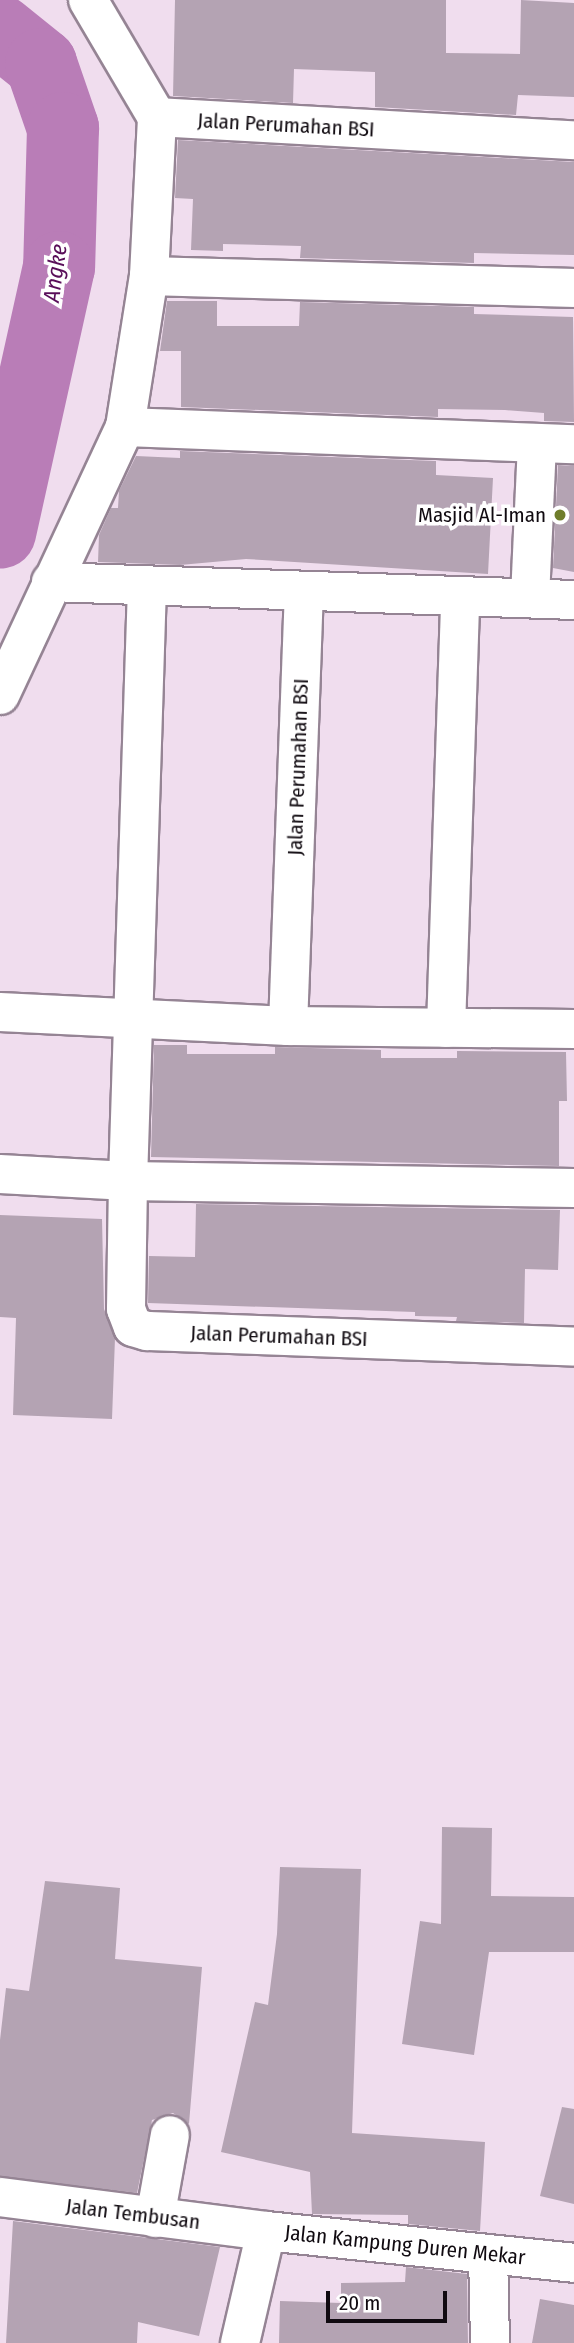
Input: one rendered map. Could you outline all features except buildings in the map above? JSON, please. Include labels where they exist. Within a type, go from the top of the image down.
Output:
[{"type":"street","points":[[0,695],[125,427],[149,276],[157,117],[88,0]]},
{"type":"street","name":"Jalan Perumahan BSI","points":[[157,117],[574,140]]},
{"type":"street","points":[[149,276],[574,288]]},
{"type":"street","points":[[125,427],[555,444],[530,598]]},
{"type":"street","points":[[51,582],[574,600]]},
{"type":"street","name":"Jalan Perumahan BSI","points":[[147,586],[131,1016],[126,1309],[133,1327],[147,1331],[574,1347]]},
{"type":"street","name":"Jalan Perumahan BSI","points":[[288,1026],[304,592]]},
{"type":"street","points":[[446,1028],[460,596]]},
{"type":"street","points":[[0,1012],[131,1016],[288,1026],[574,1029]]},
{"type":"street","points":[[0,1174],[128,1181],[574,1188]]},
{"type":"street","points":[[155,2218],[170,2135]]},
{"type":"street","name":"Jalan Tembusan","points":[[0,2197],[267,2231]]},
{"type":"street","name":"Jalan Kampung Duren Mekar","points":[[240,2343],[267,2231],[574,2263]]},
{"type":"street","points":[[488,2253],[490,2343]]},
{"type":"waterway","name":"Angke","points":[[0,31],[41,64],[63,128],[59,267],[0,533]]},
{"type":"place","name":"Masjid Al-Iman","points":[[560,515]]}]
